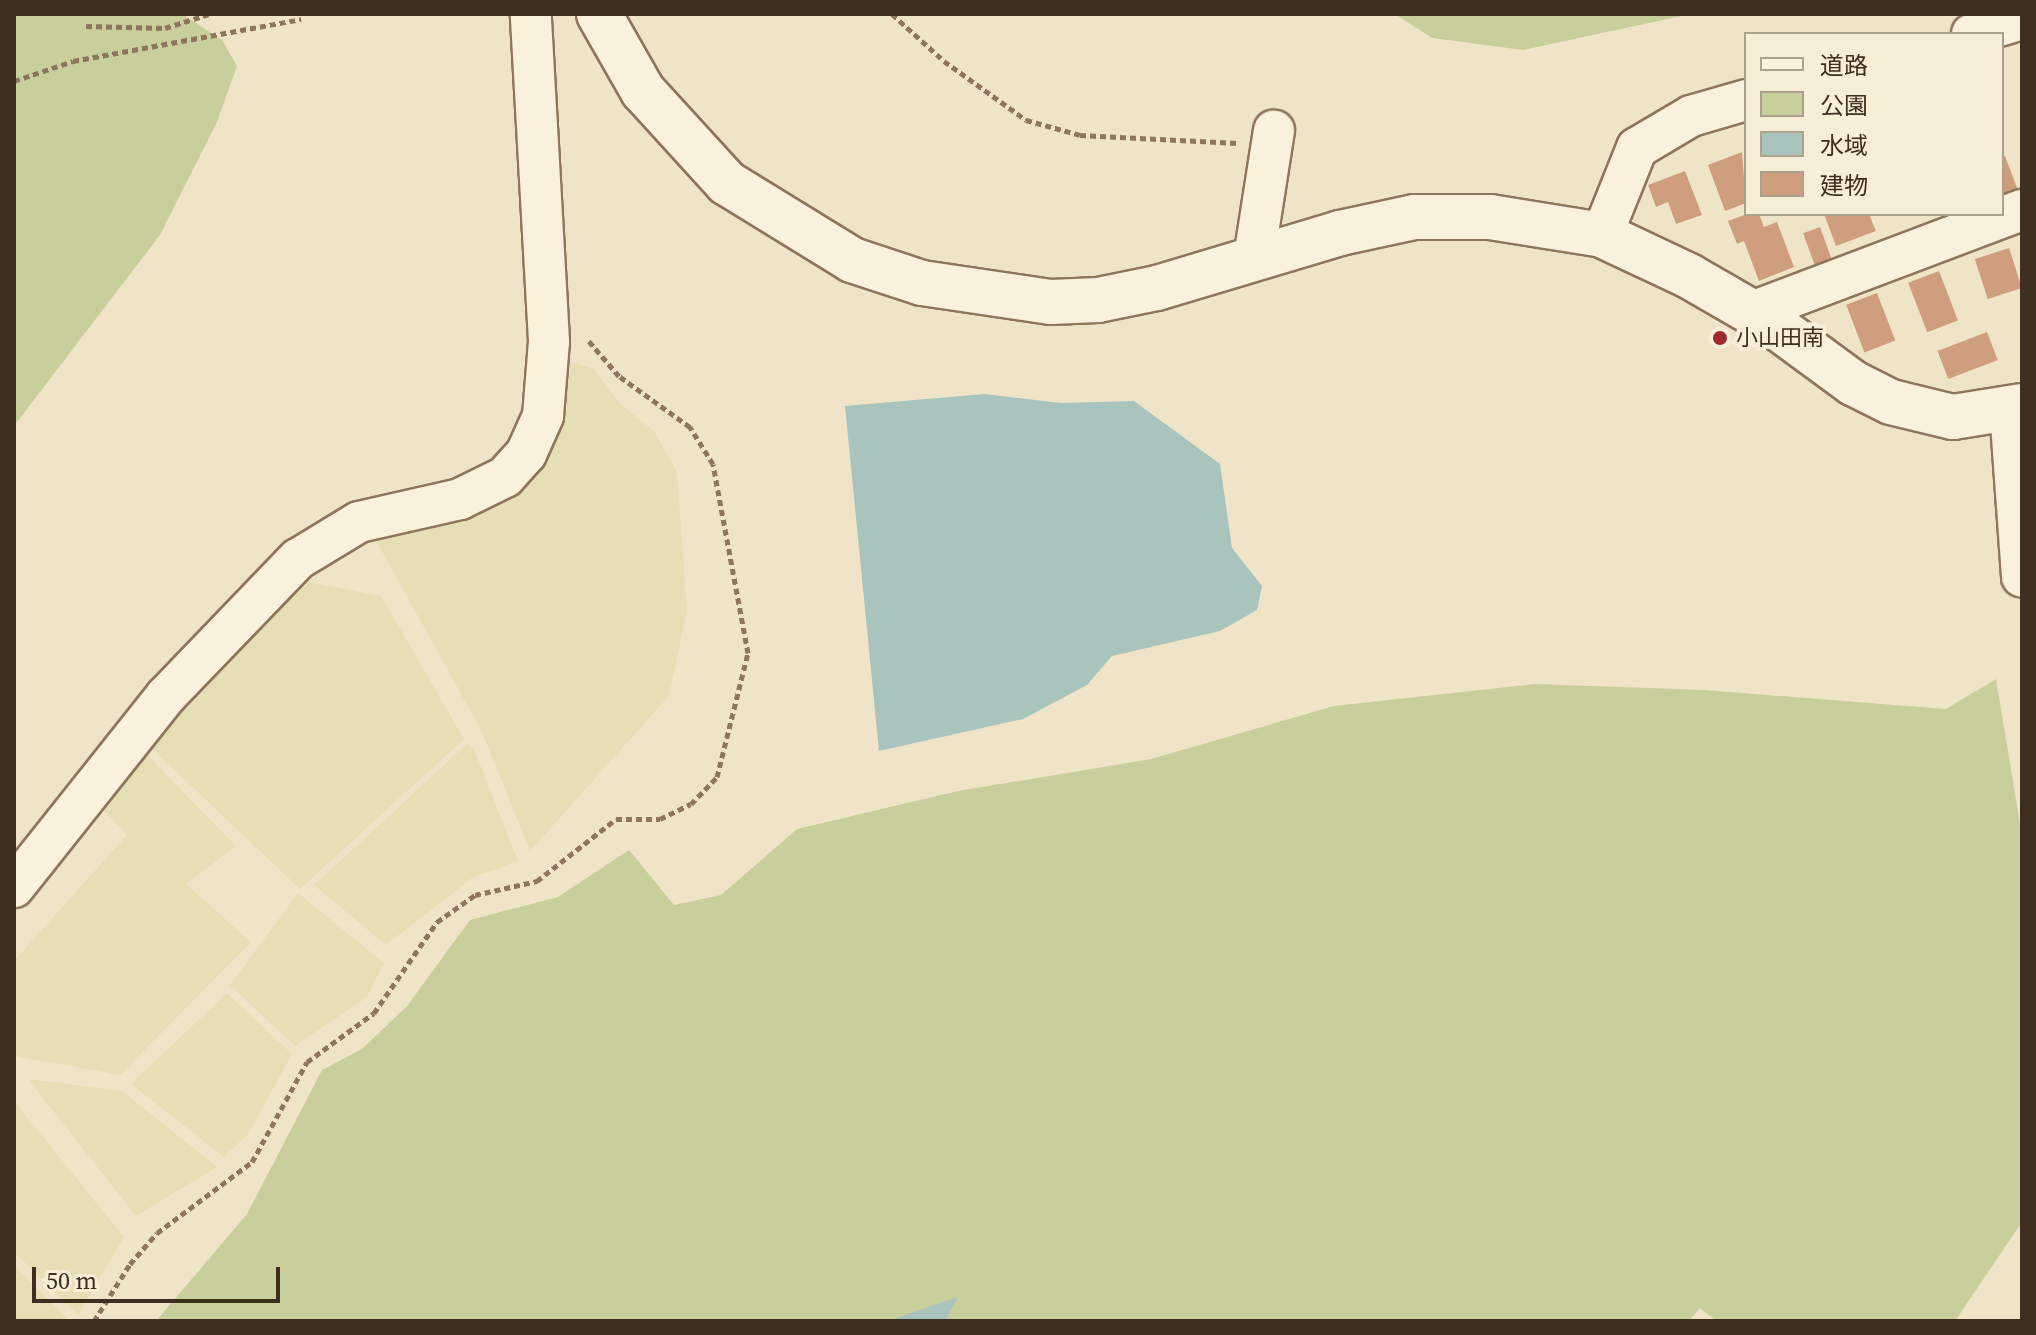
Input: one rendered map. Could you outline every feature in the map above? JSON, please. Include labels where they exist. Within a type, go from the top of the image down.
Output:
[{"type":"street","points":[[14,887],[145,721],[298,559],[359,522],[460,499],[505,477],[526,454],[543,416],[549,341],[531,14]]},
{"type":"street","points":[[599,14],[643,91],[727,183],[852,260],[922,283],[1051,302],[1157,288],[1254,258],[1414,217],[1490,217],[1602,235],[1752,312],[1853,383],[1891,402],[1953,417],[2016,408],[2022,577]]},
{"type":"street","points":[[1979,32],[2022,19]]},
{"type":"street","points":[[1602,235],[1637,148],[1691,116],[1744,101]]},
{"type":"street","points":[[1254,258],[1272,141]]},
{"type":"street","points":[[1752,312],[2022,210]]},
{"type":"path","points":[[86,26],[165,28],[209,14]]},
{"type":"path","points":[[892,14],[944,61],[1026,120],[1080,135],[1249,144],[1272,141]]},
{"type":"path","points":[[14,81],[73,61],[301,19]]},
{"type":"path","points":[[94,1321],[130,1264],[157,1233],[252,1162],[307,1062],[374,1013],[437,922],[475,895],[537,881],[616,819],[660,819],[691,804],[717,777],[748,653],[713,464],[690,427],[619,376],[585,335]]},
{"type":"shaded area","points":[[570,362],[594,369],[620,404],[654,431],[677,472],[687,610],[669,696],[530,851],[481,730],[375,539],[492,504],[544,464]]},
{"type":"shaded area","points":[[309,582],[381,596],[464,739],[300,889],[148,745],[248,636]]},
{"type":"shaded area","points":[[467,744],[474,749],[518,861],[472,878],[386,945],[314,885]]},
{"type":"shaded area","points":[[142,750],[236,846],[186,884],[251,942],[120,1075],[15,1056],[14,961],[127,835],[105,812]]},
{"type":"shaded area","points":[[298,893],[384,963],[367,997],[295,1046],[230,985]]},
{"type":"shaded area","points":[[227,993],[292,1054],[249,1133],[224,1157],[131,1084]]},
{"type":"shaded area","points":[[28,1079],[122,1091],[217,1167],[136,1216]]},
{"type":"shaded area","points":[[14,1101],[124,1237],[78,1315],[14,1252]]},
{"type":"shaded area","points":[[14,1265],[70,1321],[14,1321]]},
{"type":"green space","points":[[14,14],[182,14],[222,40],[237,66],[217,122],[160,235],[14,426]]},
{"type":"green space","points":[[1395,14],[1691,14],[1523,50],[1432,38]]},
{"type":"green space","points":[[1996,679],[2022,836],[2022,1222],[1955,1321],[1716,1321],[1700,1308],[1689,1321],[156,1321],[247,1214],[322,1070],[362,1049],[407,1006],[470,920],[558,897],[629,850],[674,905],[721,895],[797,829],[958,791],[1151,759],[1334,706],[1535,684],[1705,690],[1946,709]]},
{"type":"water","points":[[985,394],[1061,403],[1134,401],[1220,464],[1232,548],[1262,586],[1257,610],[1220,631],[1112,656],[1087,685],[1023,719],[879,751],[845,406]]},
{"type":"water","points":[[958,1297],[945,1321],[887,1321]]},
{"type":"building","points":[[1742,152],[1744,204],[1725,211],[1708,165]]},
{"type":"building","points":[[2004,156],[2019,193],[2004,198]]},
{"type":"building","points":[[1685,171],[1702,215],[1676,224],[1668,202],[1656,207],[1648,185]]},
{"type":"building","points":[[1744,215],[1760,216],[1764,227],[1777,222],[1794,267],[1759,281],[1744,241],[1737,244],[1728,221]]},
{"type":"building","points":[[1825,216],[1870,216],[1876,231],[1836,246]]},
{"type":"building","points":[[1820,227],[1833,262],[1816,268],[1803,233]]},
{"type":"building","points":[[2009,248],[2022,288],[1988,299],[1975,259]]},
{"type":"building","points":[[1939,271],[1958,320],[1927,332],[1908,283]]},
{"type":"building","points":[[1877,293],[1895,341],[1864,352],[1846,305]]},
{"type":"building","points":[[1987,332],[1998,360],[1948,379],[1938,351]]},
{"type":"place","name":"小山田南","points":[[1720,338]]}]
